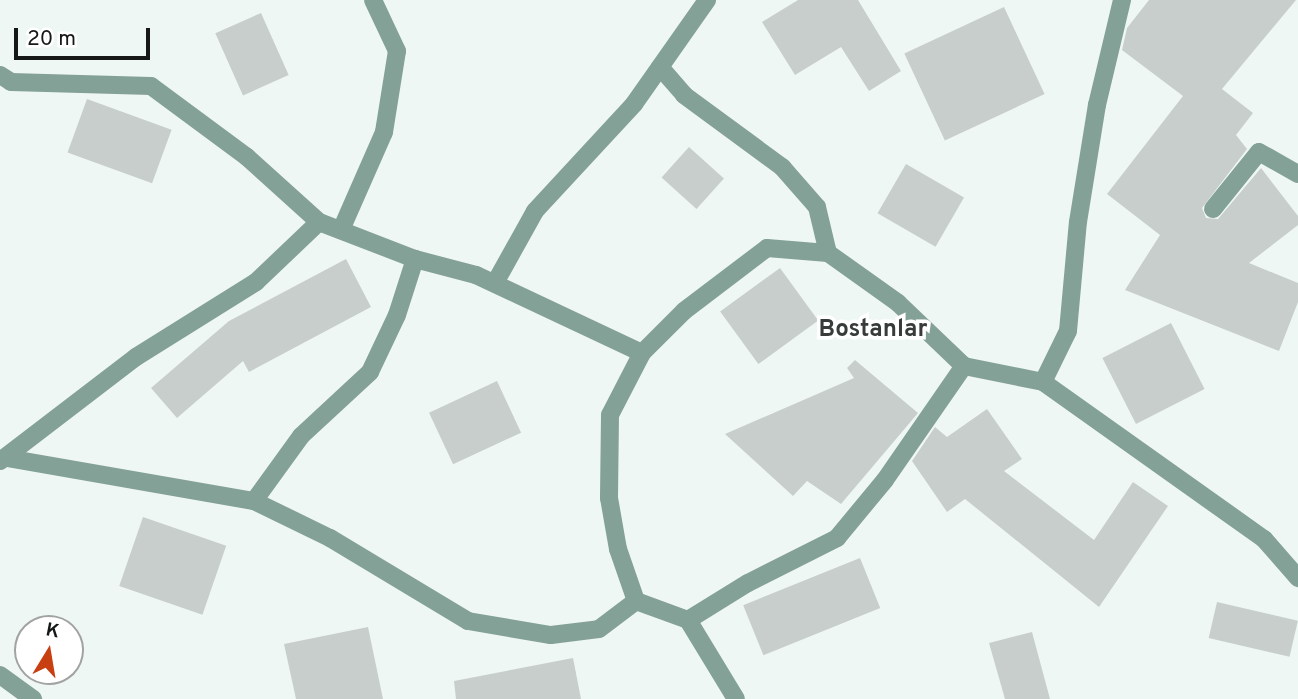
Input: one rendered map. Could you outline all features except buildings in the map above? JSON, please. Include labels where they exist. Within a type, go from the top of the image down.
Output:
[{"type":"street","points":[[341,230],[384,132],[397,51],[373,0]]},
{"type":"street","points":[[495,283],[535,211],[634,104],[707,0]]},
{"type":"street","points":[[1043,382],[1068,331],[1078,222],[1097,105],[1122,0]]},
{"type":"street","points":[[660,67],[684,95],[782,167],[817,207],[828,254]]},
{"type":"street","points":[[0,75],[11,82],[151,86],[247,157],[319,222],[415,259],[495,283],[642,353]]},
{"type":"street","points":[[1213,209],[1259,152],[1298,174]]},
{"type":"street","points":[[3,459],[136,357],[256,282],[319,222]]},
{"type":"street","points":[[636,601],[618,549],[609,498],[610,415],[642,353],[684,311],[767,248],[828,254],[898,303],[964,366],[1043,382],[1264,539],[1298,578]]},
{"type":"street","points":[[254,501],[301,436],[370,372],[397,315],[415,259]]},
{"type":"street","points":[[688,620],[748,583],[836,538],[885,480],[964,366]]},
{"type":"street","points":[[3,459],[254,501],[330,538],[468,621],[563,634],[599,629],[636,601]]},
{"type":"street","points":[[636,601],[688,620],[736,699]]},
{"type":"street","points":[[0,675],[33,699]]},
{"type":"district","name":"Bostanlar","points":[[873,331]]}]
